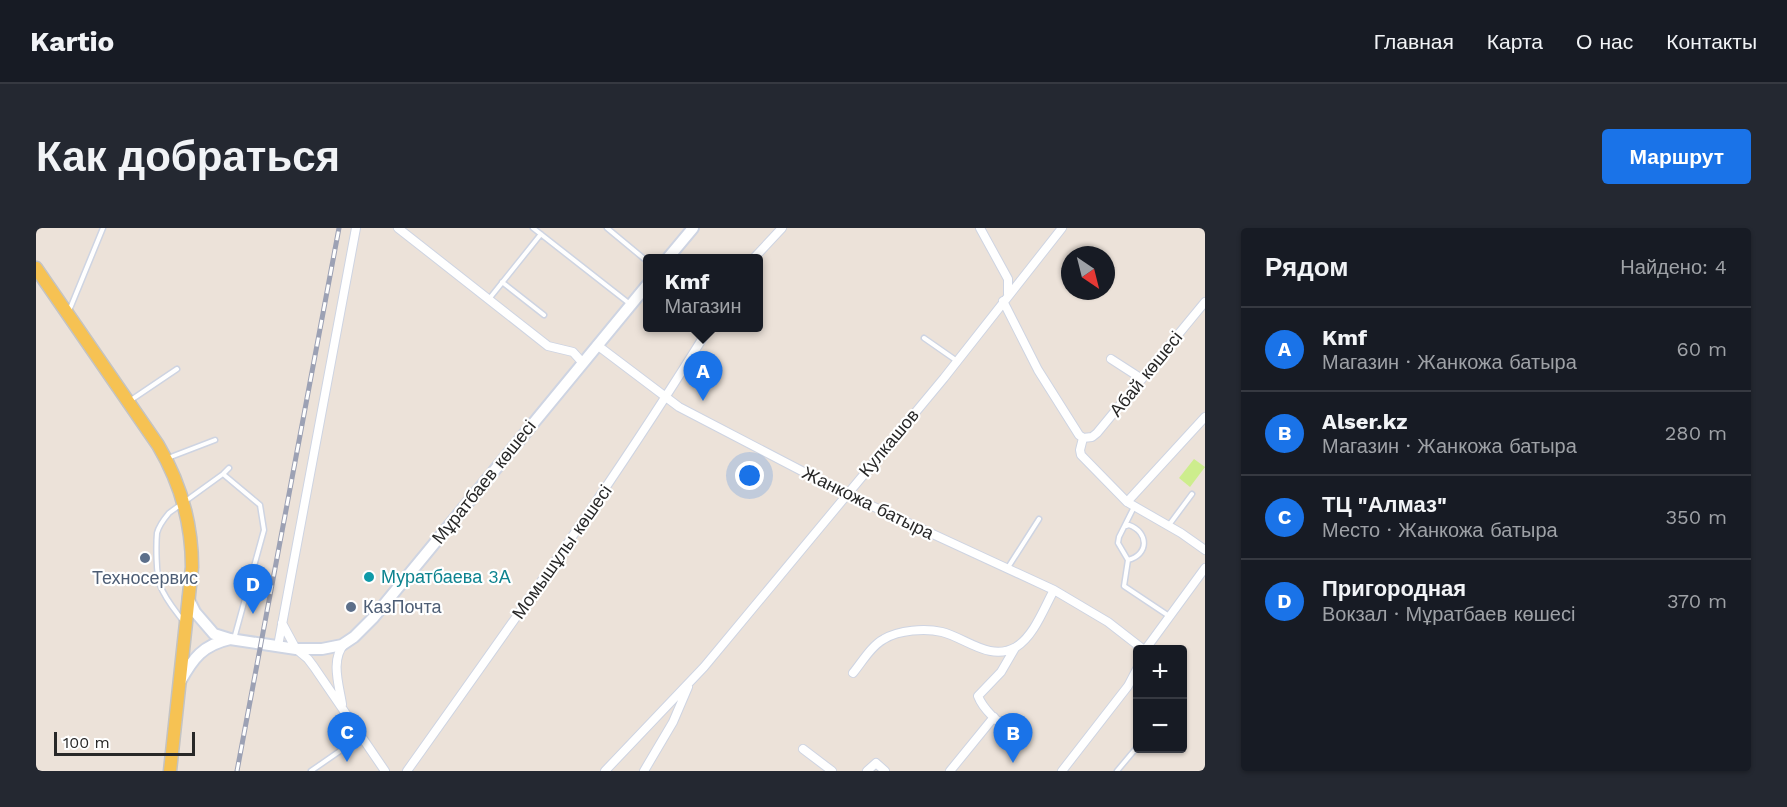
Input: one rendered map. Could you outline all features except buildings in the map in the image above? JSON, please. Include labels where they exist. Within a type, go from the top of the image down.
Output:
[{"type":"main road","points":[[36,268],[166,459],[183,502],[192,546],[192,567],[170,771]]},
{"type":"street","points":[[278,646],[356,228]]},
{"type":"street","points":[[398,228],[548,346],[573,352],[582,362]]},
{"type":"street","points":[[671,254],[693,228]]},
{"type":"street","points":[[758,254],[782,228]]},
{"type":"street","points":[[981,228],[1008,279],[1008,294]]},
{"type":"street","name":"Кулкашов","points":[[605,771],[689,683],[957,361],[1062,228]]},
{"type":"street","name":"Мұратбаев көшесі","points":[[232,640],[296,649],[332,648],[346,642],[363,629],[643,290]]},
{"type":"street","points":[[1003,301],[1038,370],[1083,438],[1081,455],[1131,504],[1205,550]]},
{"type":"street","name":"Абай көшесі","points":[[1083,438],[1092,438],[1097,433],[1205,302]]},
{"type":"street","name":"Момышұлы көшесі","points":[[407,771],[574,536],[706,332]]},
{"type":"street","name":"Жанкожа батыра","points":[[597,345],[679,407],[846,494],[1054,590],[1108,621],[1139,645]]},
{"type":"street","points":[[1111,359],[1142,378]]},
{"type":"street","points":[[1131,504],[1205,417]]},
{"type":"street","name":"Жанкожа батыра","points":[[1149,645],[1205,568]]},
{"type":"street","points":[[853,673],[875,645],[885,638],[904,633],[926,630],[944,633],[991,652],[1002,652],[1015,648],[1024,641],[1054,590]]},
{"type":"street","points":[[188,598],[195,612],[214,633],[232,640]]},
{"type":"street","points":[[282,623],[296,649],[308,659],[385,771]]},
{"type":"street","points":[[179,684],[191,661],[200,653],[211,645],[232,640]]},
{"type":"street","points":[[342,707],[337,662],[341,647],[346,642]]},
{"type":"street","points":[[1010,730],[994,717],[979,701],[978,696],[1001,672],[1015,648]]},
{"type":"street","points":[[1065,770],[1133,677]]},
{"type":"street","name":"Кулкашов","points":[[644,771],[673,722],[689,683]]},
{"type":"street","points":[[950,771],[994,717]]},
{"type":"street","points":[[803,749],[832,771]]},
{"type":"street","points":[[867,771],[876,763],[885,771]]},
{"type":"lane","points":[[68,314],[103,228]]},
{"type":"lane","points":[[533,228],[631,304]]},
{"type":"lane","points":[[607,228],[643,258]]},
{"type":"lane","points":[[612,233],[616,228]]},
{"type":"lane","points":[[489,299],[540,234]]},
{"type":"lane","points":[[502,282],[544,315]]},
{"type":"lane","points":[[924,338],[957,361]]},
{"type":"lane","points":[[128,402],[177,369]]},
{"type":"lane","points":[[166,459],[215,440]]},
{"type":"lane","points":[[185,624],[160,586],[158,533],[162,521],[183,502],[229,468]]},
{"type":"lane","points":[[223,474],[260,505],[264,530],[232,640]]},
{"type":"lane","points":[[1168,526],[1192,494]]},
{"type":"lane","points":[[1131,504],[1118,543],[1128,560],[1124,586],[1169,616]]},
{"type":"lane","points":[[1007,569],[1039,519]]},
{"type":"lane","points":[[1125,526],[1129,525],[1138,529],[1144,541],[1144,548],[1140,554],[1128,560]]},
{"type":"lane","points":[[311,771],[361,736]]},
{"type":"lane","points":[[1117,771],[1133,751]]},
{"type":"green space","points":[[1194,459],[1205,467],[1190,487],[1179,478]]},
{"type":"railway","points":[[237,771],[339,228]]},
{"type":"place","name":"Kmf","points":[[703,401]]},
{"type":"place","name":"Техносервис","points":[[145,558]]},
{"type":"place","name":"Муратбаева 3А","points":[[369,577]]},
{"type":"place","name":"КазПочта","points":[[351,607]]},
{"type":"place","name":"Пригородная","points":[[253,614]]},
{"type":"place","name":"ТЦ \"Алмаз\"","points":[[347,762]]},
{"type":"place","name":"Alser.kz","points":[[1013,763]]}]
